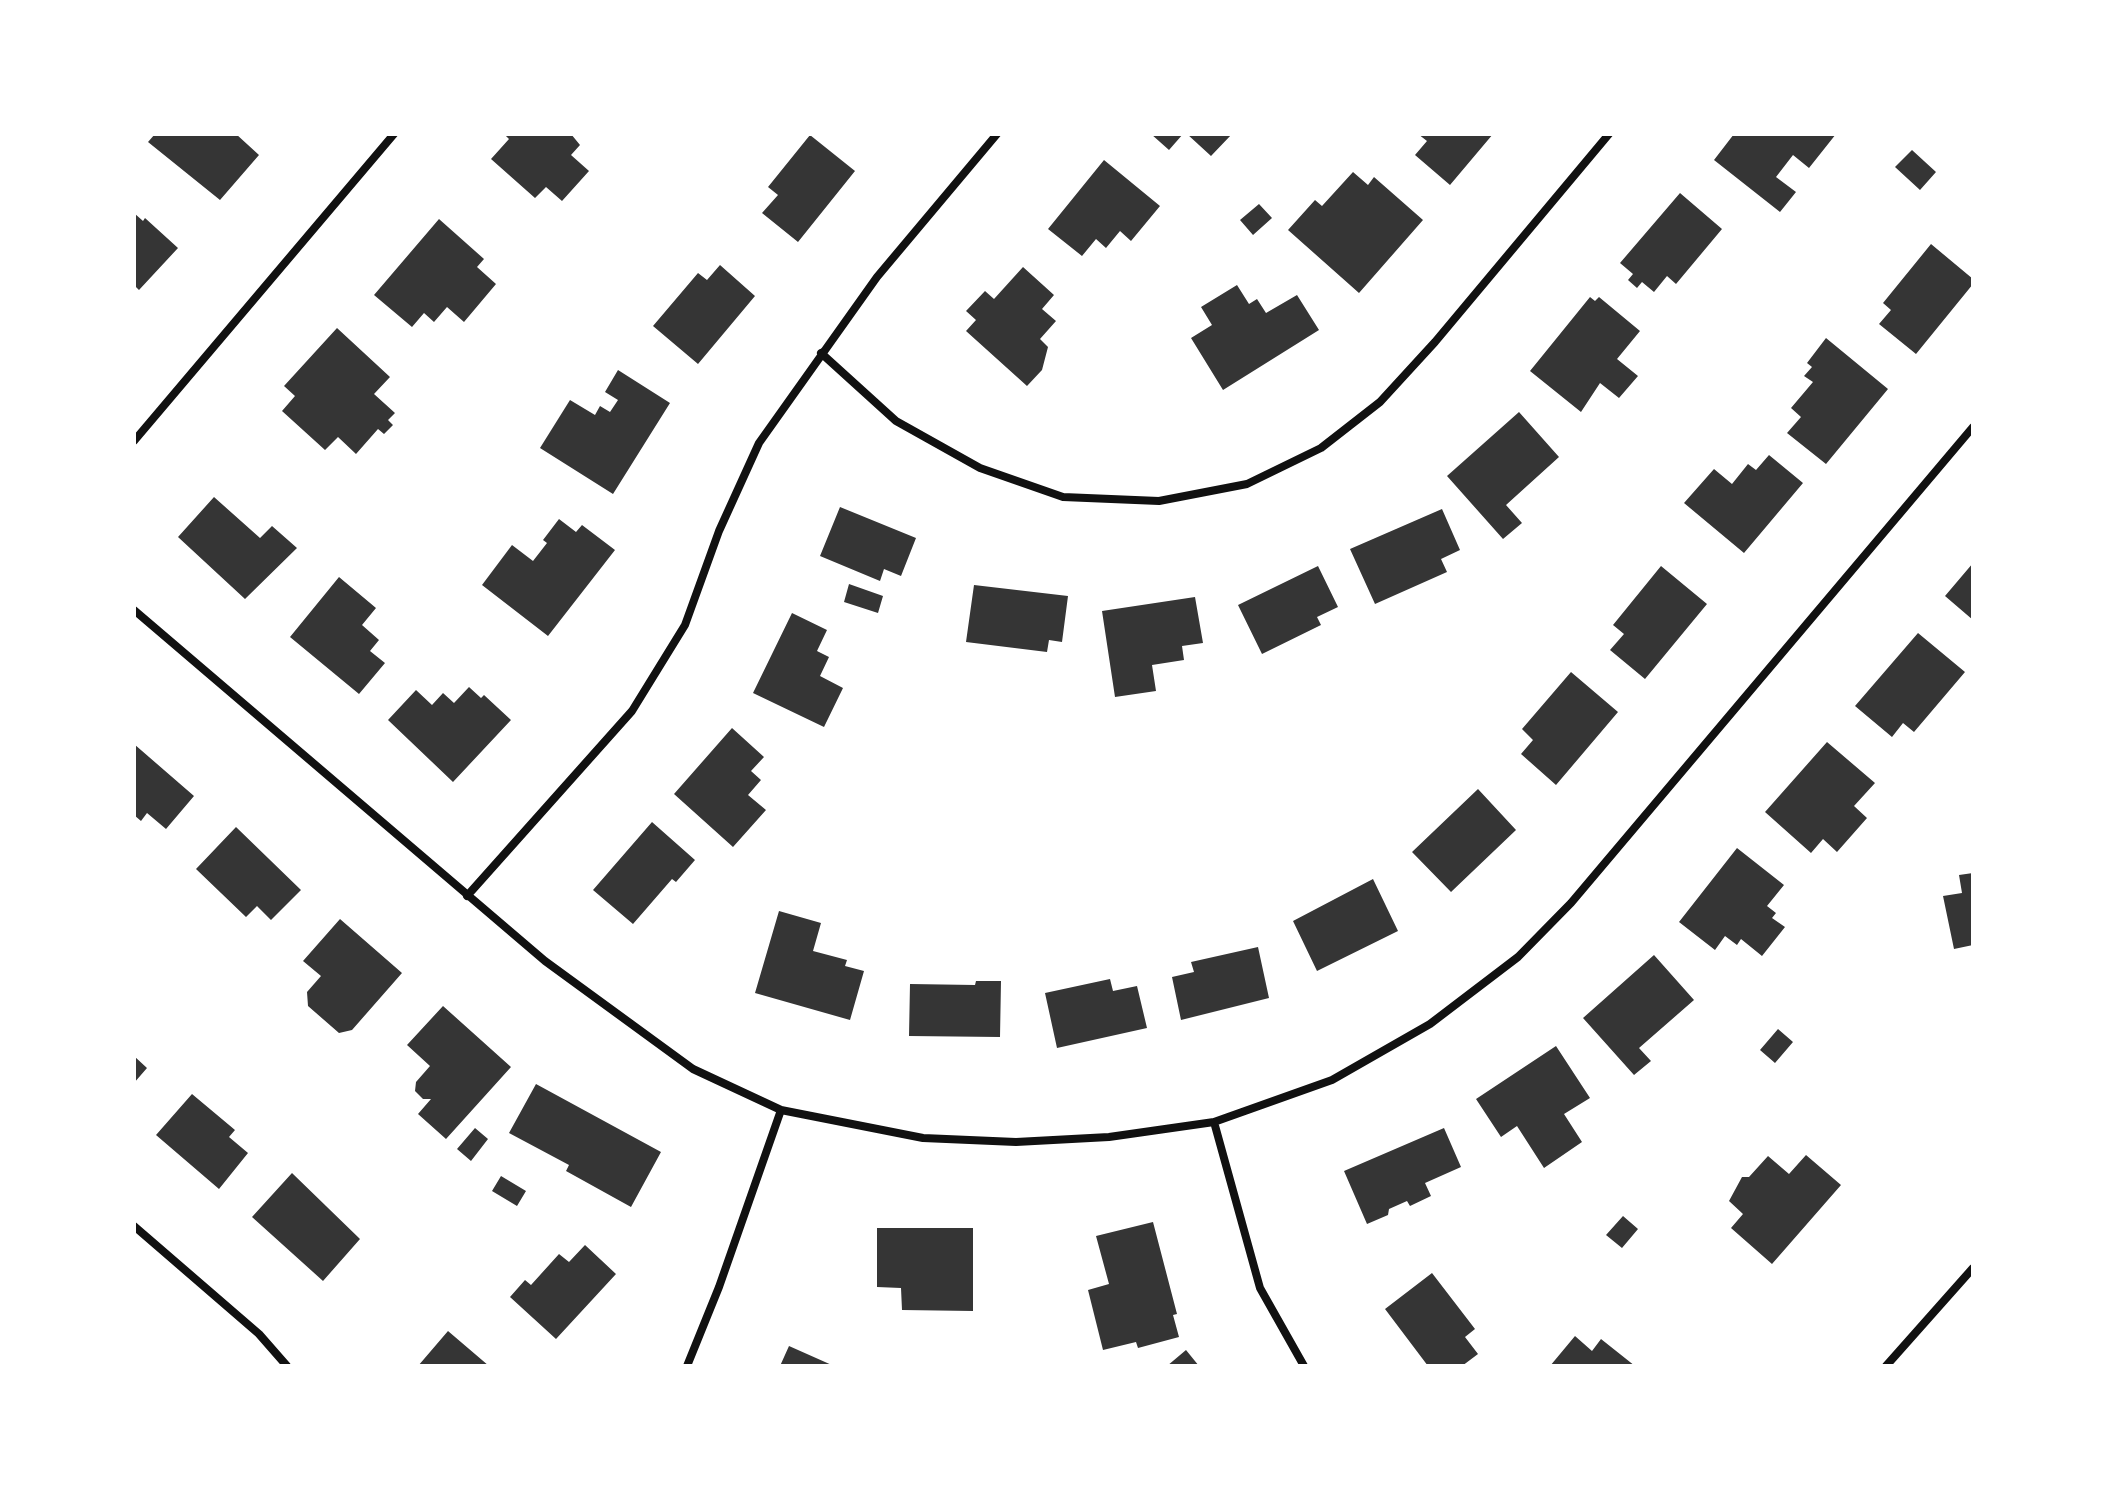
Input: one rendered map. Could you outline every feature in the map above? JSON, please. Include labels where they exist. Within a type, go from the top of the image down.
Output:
[{"type":"street","points":[[134,441],[390,138],[378,134]]},
{"type":"street","points":[[467,896],[632,711],[685,625],[719,531],[759,443],[877,277],[997,134]]},
{"type":"street","points":[[821,353],[896,421],[980,468],[1063,497],[1159,501],[1247,484],[1321,448],[1380,402],[1435,342],[1609,134]]},
{"type":"street","points":[[134,610],[545,961],[693,1069],[781,1110],[923,1138],[1016,1142],[1109,1137],[1214,1122],[1332,1080],[1430,1024],[1518,957],[1571,903],[1973,427]]},
{"type":"street","points":[[687,1366],[719,1287],[781,1110]]},
{"type":"street","points":[[1214,1122],[1260,1288],[1304,1366]]},
{"type":"street","points":[[134,1226],[259,1334],[287,1366]]},
{"type":"street","points":[[1886,1366],[1973,1268]]},
{"type":"building","points":[[155,134],[236,134],[259,155],[220,200],[148,142]]},
{"type":"building","points":[[504,134],[571,134],[580,145],[571,155],[589,171],[562,201],[546,187],[535,198],[491,159],[509,139]]},
{"type":"building","points":[[1151,134],[1183,134],[1169,150]]},
{"type":"building","points":[[1187,134],[1232,134],[1211,156]]},
{"type":"building","points":[[1418,134],[1493,134],[1450,185],[1415,155],[1427,141]]},
{"type":"building","points":[[1734,134],[1836,134],[1809,168],[1793,155],[1776,177],[1796,192],[1780,212],[1714,160]]},
{"type":"building","points":[[810,135],[855,171],[798,242],[762,213],[778,195],[768,187]]},
{"type":"building","points":[[1912,150],[1936,172],[1920,190],[1895,167]]},
{"type":"building","points":[[1104,160],[1160,206],[1131,241],[1120,231],[1106,248],[1096,239],[1082,256],[1048,229]]},
{"type":"building","points":[[1353,172],[1368,185],[1374,177],[1423,220],[1359,293],[1288,230],[1315,200],[1322,206]]},
{"type":"building","points":[[1680,193],[1722,229],[1676,284],[1667,276],[1654,292],[1642,282],[1637,288],[1628,280],[1633,274],[1620,263]]},
{"type":"building","points":[[1259,204],[1272,218],[1253,235],[1240,220]]},
{"type":"building","points":[[134,213],[143,221],[145,218],[178,248],[139,290],[134,285]]},
{"type":"building","points":[[439,219],[484,259],[477,267],[496,284],[464,322],[447,307],[434,322],[424,313],[412,327],[374,295]]},
{"type":"building","points":[[1931,244],[1973,279],[1973,284],[1916,354],[1879,324],[1891,310],[1883,303]]},
{"type":"building","points":[[720,265],[755,296],[698,364],[653,326],[698,273],[707,280]]},
{"type":"building","points":[[1023,267],[1054,295],[1042,309],[1056,321],[1040,339],[1048,347],[1042,370],[1027,386],[966,331],[976,320],[966,311],[985,291],[994,299]]},
{"type":"building","points":[[1237,285],[1249,304],[1257,299],[1266,313],[1297,295],[1319,330],[1223,390],[1191,338],[1212,325],[1201,307]]},
{"type":"building","points":[[1590,297],[1595,301],[1599,297],[1640,331],[1617,359],[1638,376],[1619,398],[1600,383],[1581,412],[1530,371]]},
{"type":"building","points":[[337,328],[390,377],[374,394],[395,413],[388,420],[393,425],[384,434],[378,429],[356,454],[338,437],[325,450],[282,411],[295,396],[284,386]]},
{"type":"building","points":[[1826,338],[1888,389],[1826,464],[1787,433],[1801,417],[1791,408],[1813,382],[1804,376],[1812,367],[1807,363]]},
{"type":"building","points":[[618,370],[670,403],[613,494],[540,448],[570,400],[595,415],[600,406],[610,412],[618,400],[605,392]]},
{"type":"building","points":[[1519,412],[1559,457],[1506,505],[1522,523],[1503,539],[1447,476]]},
{"type":"building","points":[[1769,455],[1803,483],[1744,553],[1684,503],[1714,469],[1732,484],[1748,464],[1756,470]]},
{"type":"building","points":[[214,497],[260,538],[272,526],[297,548],[245,599],[178,537]]},
{"type":"building","points":[[840,507],[916,538],[901,576],[884,569],[880,581],[820,556]]},
{"type":"building","points":[[1442,509],[1460,550],[1441,559],[1447,572],[1375,604],[1350,549]]},
{"type":"building","points":[[559,519],[576,532],[582,525],[615,550],[548,636],[482,585],[512,545],[533,561],[547,543],[543,540]]},
{"type":"building","points":[[1973,563],[1973,620],[1945,596]]},
{"type":"building","points":[[1318,566],[1338,607],[1317,617],[1321,625],[1262,654],[1238,605]]},
{"type":"building","points":[[1661,566],[1707,604],[1645,679],[1610,650],[1624,634],[1613,625]]},
{"type":"building","points":[[339,577],[376,608],[362,625],[379,640],[370,651],[385,663],[359,694],[290,637]]},
{"type":"building","points":[[849,584],[883,596],[878,613],[844,602]]},
{"type":"building","points":[[974,585],[1068,596],[1062,642],[1049,640],[1047,652],[966,642]]},
{"type":"building","points":[[1195,597],[1203,643],[1182,646],[1184,660],[1152,665],[1156,691],[1115,697],[1102,611]]},
{"type":"building","points":[[792,613],[827,630],[817,651],[829,657],[820,676],[843,688],[824,727],[753,693]]},
{"type":"building","points":[[1918,633],[1965,672],[1914,732],[1903,723],[1892,737],[1855,706]]},
{"type":"building","points":[[1571,672],[1618,712],[1556,785],[1521,754],[1533,740],[1522,729]]},
{"type":"building","points":[[469,687],[481,698],[484,695],[511,720],[453,782],[388,720],[416,690],[432,705],[443,693],[454,703]]},
{"type":"building","points":[[732,728],[764,757],[751,771],[761,780],[748,795],[766,810],[733,847],[674,794]]},
{"type":"building","points":[[1827,742],[1875,783],[1854,806],[1867,818],[1837,852],[1823,839],[1811,853],[1765,812]]},
{"type":"building","points":[[134,744],[194,796],[166,829],[147,813],[141,821],[134,815]]},
{"type":"building","points":[[1478,789],[1516,830],[1451,892],[1412,852]]},
{"type":"building","points":[[652,822],[695,860],[676,882],[672,879],[633,924],[593,890]]},
{"type":"building","points":[[236,827],[301,890],[271,920],[257,906],[246,917],[196,869]]},
{"type":"building","points":[[1737,848],[1784,885],[1767,906],[1776,913],[1772,918],[1785,927],[1762,956],[1741,939],[1737,945],[1725,936],[1715,950],[1679,922]]},
{"type":"building","points":[[1973,873],[1973,945],[1954,949],[1943,896],[1962,893],[1959,875]]},
{"type":"building","points":[[1373,879],[1398,931],[1317,971],[1293,921]]},
{"type":"building","points":[[779,911],[821,923],[813,951],[847,960],[845,966],[864,971],[850,1020],[755,993]]},
{"type":"building","points":[[340,919],[402,973],[352,1030],[339,1033],[308,1006],[307,992],[321,976],[303,961]]},
{"type":"building","points":[[1258,947],[1269,998],[1181,1020],[1172,977],[1194,972],[1191,962]]},
{"type":"building","points":[[1654,955],[1694,1000],[1639,1048],[1651,1061],[1634,1075],[1583,1018]]},
{"type":"building","points":[[1110,979],[1113,991],[1137,986],[1147,1028],[1057,1048],[1045,993]]},
{"type":"building","points":[[976,981],[1001,981],[1000,1037],[909,1036],[910,984],[975,985]]},
{"type":"building","points":[[443,1006],[511,1067],[446,1139],[418,1114],[431,1099],[423,1099],[415,1091],[416,1082],[430,1066],[407,1045]]},
{"type":"building","points":[[1778,1029],[1793,1042],[1775,1063],[1760,1050]]},
{"type":"building","points":[[1556,1046],[1590,1098],[1564,1114],[1582,1142],[1544,1168],[1517,1126],[1501,1137],[1476,1099]]},
{"type":"building","points":[[134,1056],[147,1068],[134,1083]]},
{"type":"building","points":[[536,1084],[661,1152],[631,1207],[566,1171],[569,1165],[509,1133]]},
{"type":"building","points":[[192,1094],[235,1130],[229,1137],[248,1153],[219,1189],[156,1135]]},
{"type":"building","points":[[475,1128],[488,1139],[471,1161],[457,1149]]},
{"type":"building","points":[[1444,1128],[1461,1167],[1425,1183],[1431,1196],[1410,1206],[1407,1201],[1389,1209],[1388,1215],[1367,1224],[1344,1171]]},
{"type":"building","points":[[1806,1155],[1841,1185],[1772,1264],[1731,1228],[1743,1214],[1729,1201],[1742,1177],[1749,1177],[1768,1156],[1789,1174]]},
{"type":"building","points":[[292,1173],[360,1239],[323,1281],[252,1217]]},
{"type":"building","points":[[501,1176],[526,1191],[517,1206],[492,1191]]},
{"type":"building","points":[[1623,1216],[1638,1229],[1622,1248],[1606,1235]]},
{"type":"building","points":[[1153,1222],[1177,1314],[1173,1315],[1179,1337],[1138,1348],[1136,1342],[1103,1350],[1088,1290],[1109,1284],[1096,1236]]},
{"type":"building","points":[[877,1228],[973,1228],[973,1311],[902,1310],[901,1288],[877,1287]]},
{"type":"building","points":[[585,1245],[616,1274],[556,1339],[510,1297],[525,1280],[531,1285],[559,1254],[569,1262]]},
{"type":"building","points":[[1432,1273],[1475,1329],[1465,1337],[1478,1354],[1462,1366],[1428,1366],[1385,1309]]},
{"type":"building","points":[[448,1331],[489,1366],[418,1366]]},
{"type":"building","points":[[1575,1336],[1592,1351],[1601,1339],[1635,1366],[1550,1366]]},
{"type":"building","points":[[789,1346],[834,1366],[780,1366]]},
{"type":"building","points":[[1186,1350],[1199,1366],[1167,1366]]}]
